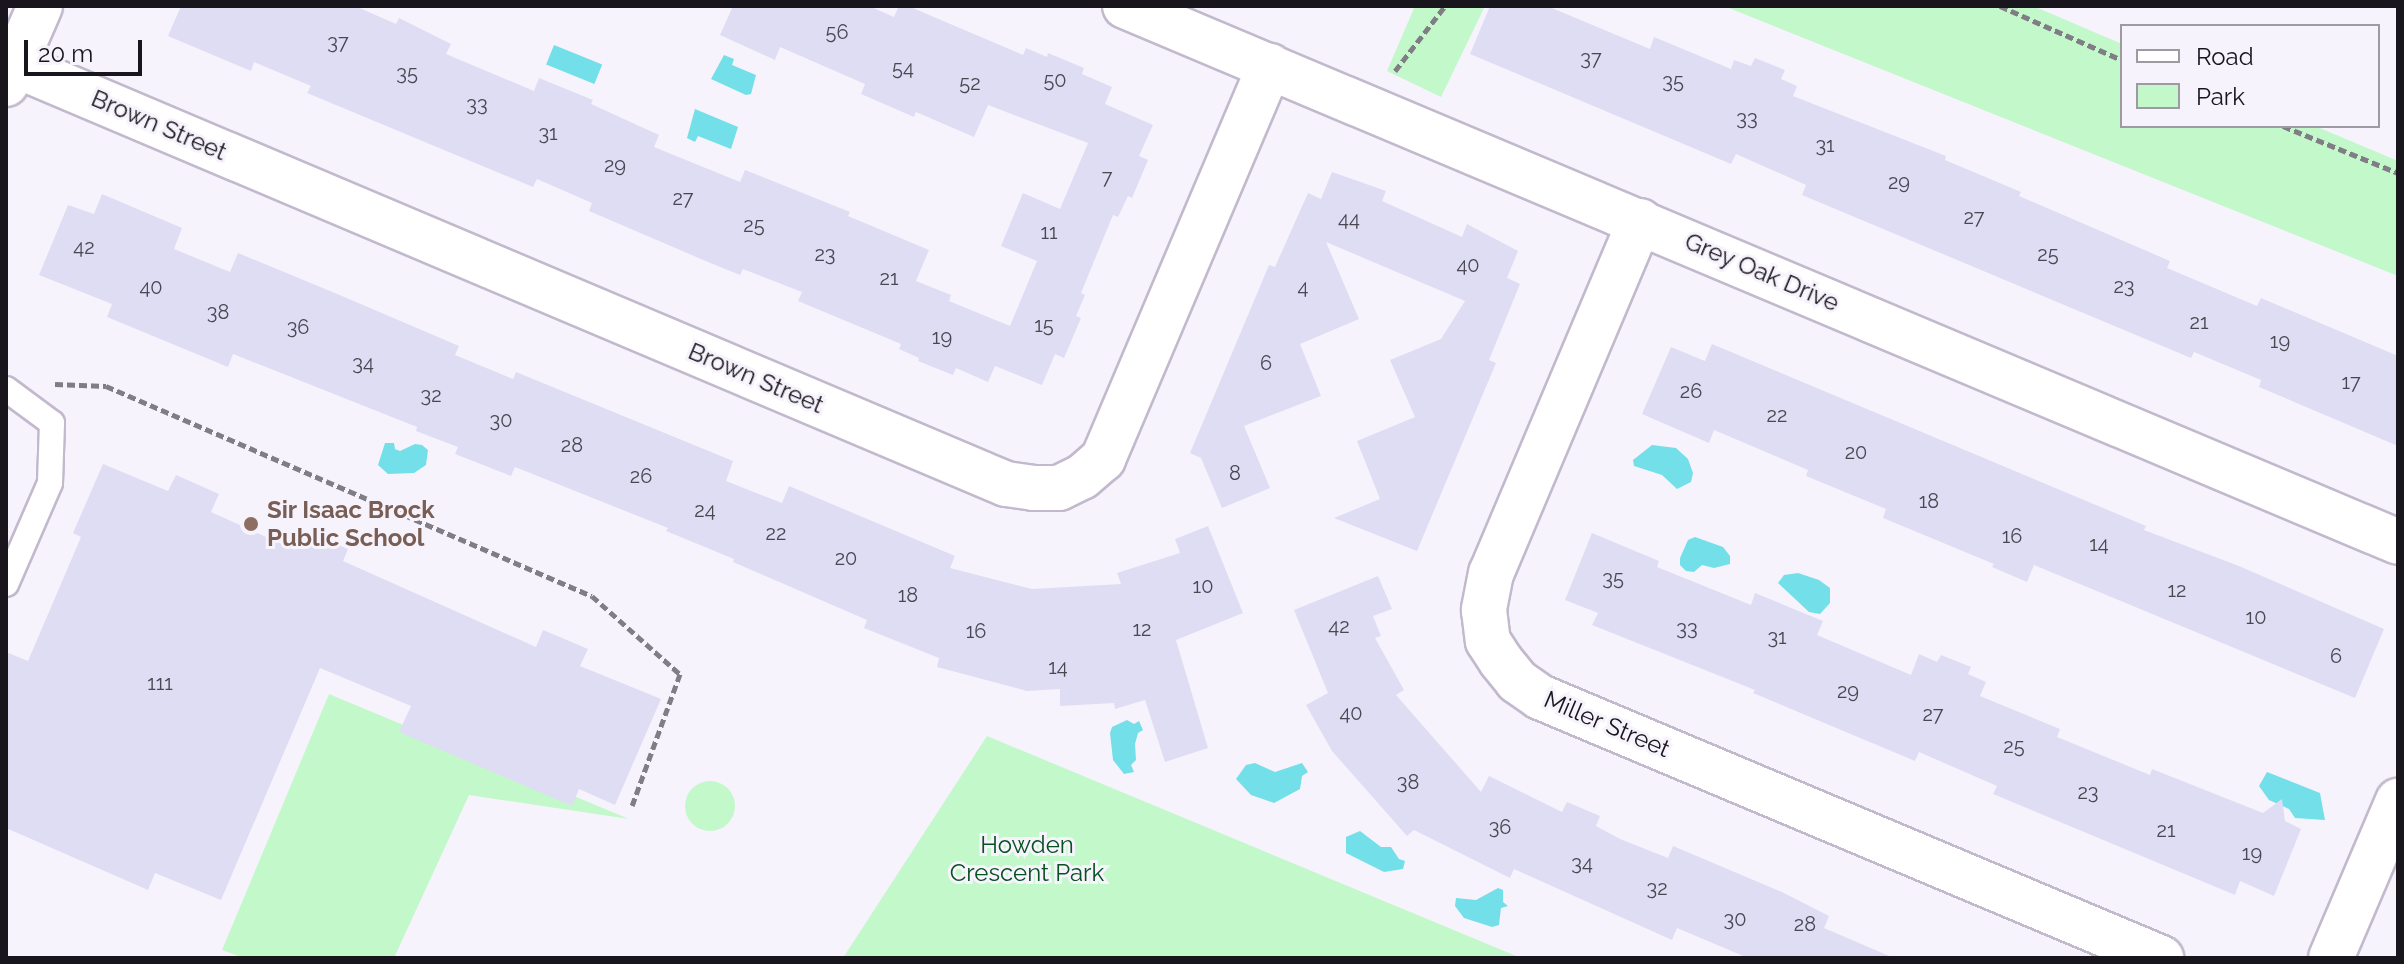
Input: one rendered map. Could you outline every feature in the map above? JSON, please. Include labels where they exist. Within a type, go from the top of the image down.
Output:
[{"type":"street","points":[[9,70],[40,6]]},
{"type":"street","name":"Grey Oak Drive","points":[[1125,6],[2398,542]]},
{"type":"street","name":"Brown Street","points":[[9,70],[1006,484],[1059,488],[1082,477],[1103,459],[1270,66]]},
{"type":"street","name":"Miller Street","points":[[1640,221],[1491,573],[1484,610],[1488,641],[1501,661],[1517,681],[1540,697],[2161,958]]},
{"type":"street","points":[[2331,958],[2398,801]]},
{"type":"lane","points":[[6,389],[52,423],[50,483],[6,584]]},
{"type":"path","points":[[1395,71],[1445,6]]},
{"type":"path","points":[[2000,6],[2120,59]]},
{"type":"path","points":[[2288,128],[2398,173]]},
{"type":"path","points":[[49,383],[106,386],[592,596],[680,674],[632,806]]},
{"type":"green space","points":[[1415,6],[1485,6],[1441,97],[1387,71]]},
{"type":"green space","points":[[1724,6],[2033,6],[2120,43],[2120,128],[2320,128],[2398,161],[2398,276]]},
{"type":"green space","points":[[329,694],[629,819],[469,795],[394,958],[244,958],[222,950]]},
{"type":"green space","name":"Howden Crescent Park","points":[[987,736],[1521,958],[843,958]]},
{"type":"green space","points":[[710,781],[728,788],[735,806],[728,824],[710,831],[692,824],[685,806],[692,788]]},
{"type":"water","points":[[554,45],[602,64],[594,84],[546,64]]},
{"type":"water","points":[[724,55],[734,59],[732,65],[756,75],[751,94],[746,95],[711,79]]},
{"type":"water","points":[[695,109],[738,127],[731,149],[698,136],[695,142],[687,138]]},
{"type":"water","points":[[385,443],[394,443],[395,449],[400,451],[415,444],[422,445],[428,450],[426,465],[414,473],[388,474],[378,465]]},
{"type":"water","points":[[1652,445],[1676,448],[1688,459],[1693,473],[1691,482],[1677,489],[1662,475],[1634,466],[1633,460]]},
{"type":"water","points":[[1695,537],[1723,547],[1730,556],[1730,564],[1714,568],[1702,565],[1694,572],[1686,571],[1680,565],[1680,558],[1688,540]]},
{"type":"water","points":[[1798,573],[1819,580],[1830,588],[1830,603],[1820,614],[1809,612],[1778,583],[1784,575]]},
{"type":"water","points":[[1127,720],[1134,724],[1139,721],[1143,730],[1138,733],[1135,744],[1136,760],[1131,765],[1134,772],[1124,774],[1113,760],[1110,733],[1112,727]]},
{"type":"water","points":[[1255,763],[1275,772],[1302,763],[1308,772],[1302,776],[1300,789],[1274,803],[1251,795],[1236,779],[1246,765]]},
{"type":"water","points":[[2267,772],[2320,793],[2325,820],[2295,818],[2289,809],[2269,800],[2259,786]]},
{"type":"water","points":[[1360,831],[1381,847],[1391,847],[1399,859],[1405,861],[1403,869],[1384,872],[1346,853],[1346,837]]},
{"type":"water","points":[[1498,888],[1503,890],[1503,902],[1508,906],[1501,908],[1499,925],[1492,927],[1464,918],[1455,906],[1456,898],[1476,900]]},
{"type":"building","points":[[181,6],[355,6],[396,24],[399,18],[451,44],[446,54],[534,91],[539,78],[593,100],[591,104],[659,135],[654,147],[740,182],[745,170],[850,212],[848,216],[929,250],[916,281],[951,295],[949,301],[1010,326],[1037,261],[1001,246],[1023,193],[1060,209],[1088,143],[988,105],[974,137],[916,112],[914,117],[861,94],[865,84],[780,47],[775,60],[720,35],[733,6],[869,6],[894,17],[899,6],[908,6],[1023,55],[1026,48],[1047,57],[1048,53],[1084,68],[1082,74],[1112,87],[1105,104],[1153,125],[1139,156],[1148,160],[1132,198],[1128,196],[1118,217],[1113,215],[1081,293],[1085,295],[1076,316],[1081,318],[1064,358],[1055,354],[1042,385],[995,366],[988,382],[956,368],[953,375],[918,361],[919,358],[899,349],[901,344],[798,301],[802,292],[743,269],[740,275],[708,262],[589,211],[592,203],[537,179],[533,187],[307,93],[311,86],[254,62],[251,71],[168,36]]},
{"type":"building","points":[[1490,6],[1547,6],[1650,49],[1654,37],[1731,69],[1734,60],[1751,66],[1755,58],[1785,70],[1781,79],[1797,86],[1793,96],[1946,156],[1945,160],[2021,192],[2019,196],[2170,261],[2167,268],[2257,306],[2261,298],[2398,356],[2398,446],[2259,387],[2261,380],[2194,352],[2191,358],[1802,195],[1806,185],[1736,154],[1731,164],[1470,54]]},
{"type":"building","points":[[1332,172],[1386,191],[1382,201],[1462,237],[1467,224],[1518,251],[1507,278],[1520,284],[1489,360],[1496,363],[1417,551],[1334,518],[1380,499],[1357,441],[1415,417],[1390,360],[1441,339],[1465,301],[1326,242],[1359,319],[1300,344],[1321,396],[1244,426],[1270,488],[1222,508],[1201,458],[1190,453],[1269,265],[1275,267],[1308,193],[1321,199]]},
{"type":"building","points":[[102,194],[182,228],[174,249],[230,272],[238,253],[459,346],[455,355],[513,379],[516,372],[733,461],[726,481],[782,503],[789,486],[955,556],[950,568],[1032,589],[1121,584],[1117,573],[1180,553],[1175,539],[1208,526],[1243,613],[1176,640],[1208,748],[1165,762],[1145,700],[1115,709],[1114,703],[1060,706],[1060,689],[1027,691],[937,667],[939,658],[864,628],[867,620],[666,531],[668,528],[515,467],[511,476],[455,454],[458,447],[416,431],[417,427],[233,354],[228,367],[107,317],[112,304],[39,275],[68,205],[94,214]]},
{"type":"building","points":[[1712,344],[2146,526],[2144,530],[2239,566],[2384,629],[2355,698],[2034,565],[2027,582],[1992,567],[1994,564],[1883,518],[1886,509],[1806,476],[1808,470],[1714,430],[1709,443],[1642,414],[1671,347],[1705,361]]},
{"type":"building","points":[[103,464],[168,491],[176,475],[219,494],[211,512],[295,550],[304,530],[348,549],[343,561],[536,647],[543,630],[588,649],[580,666],[661,699],[615,805],[579,789],[572,806],[399,732],[411,706],[320,668],[221,900],[155,873],[148,890],[6,828],[6,652],[28,661],[81,537],[73,533]]},
{"type":"building","points":[[1592,533],[1659,561],[1657,567],[1751,605],[1755,593],[1823,621],[1817,635],[1911,675],[1919,654],[1937,662],[1941,655],[1971,667],[1968,674],[1986,682],[1980,696],[2060,729],[2057,737],[2150,775],[2152,769],[2263,813],[2282,799],[2285,821],[2301,829],[2274,896],[2240,881],[2235,895],[1993,794],[1997,786],[1919,752],[1915,761],[1753,693],[1755,690],[1592,625],[1598,613],[1565,600]]},
{"type":"building","points":[[1378,576],[1392,609],[1373,616],[1381,636],[1375,638],[1404,690],[1396,695],[1481,792],[1489,776],[1562,812],[1567,802],[1600,816],[1596,826],[1620,839],[1668,858],[1673,846],[1782,892],[1829,916],[1824,928],[1894,958],[1748,958],[1677,928],[1672,940],[1514,869],[1510,878],[1414,830],[1407,836],[1332,751],[1306,705],[1328,693],[1294,610]]},
{"type":"place","name":"Sir Isaac Brock Public School","points":[[251,524]]}]
